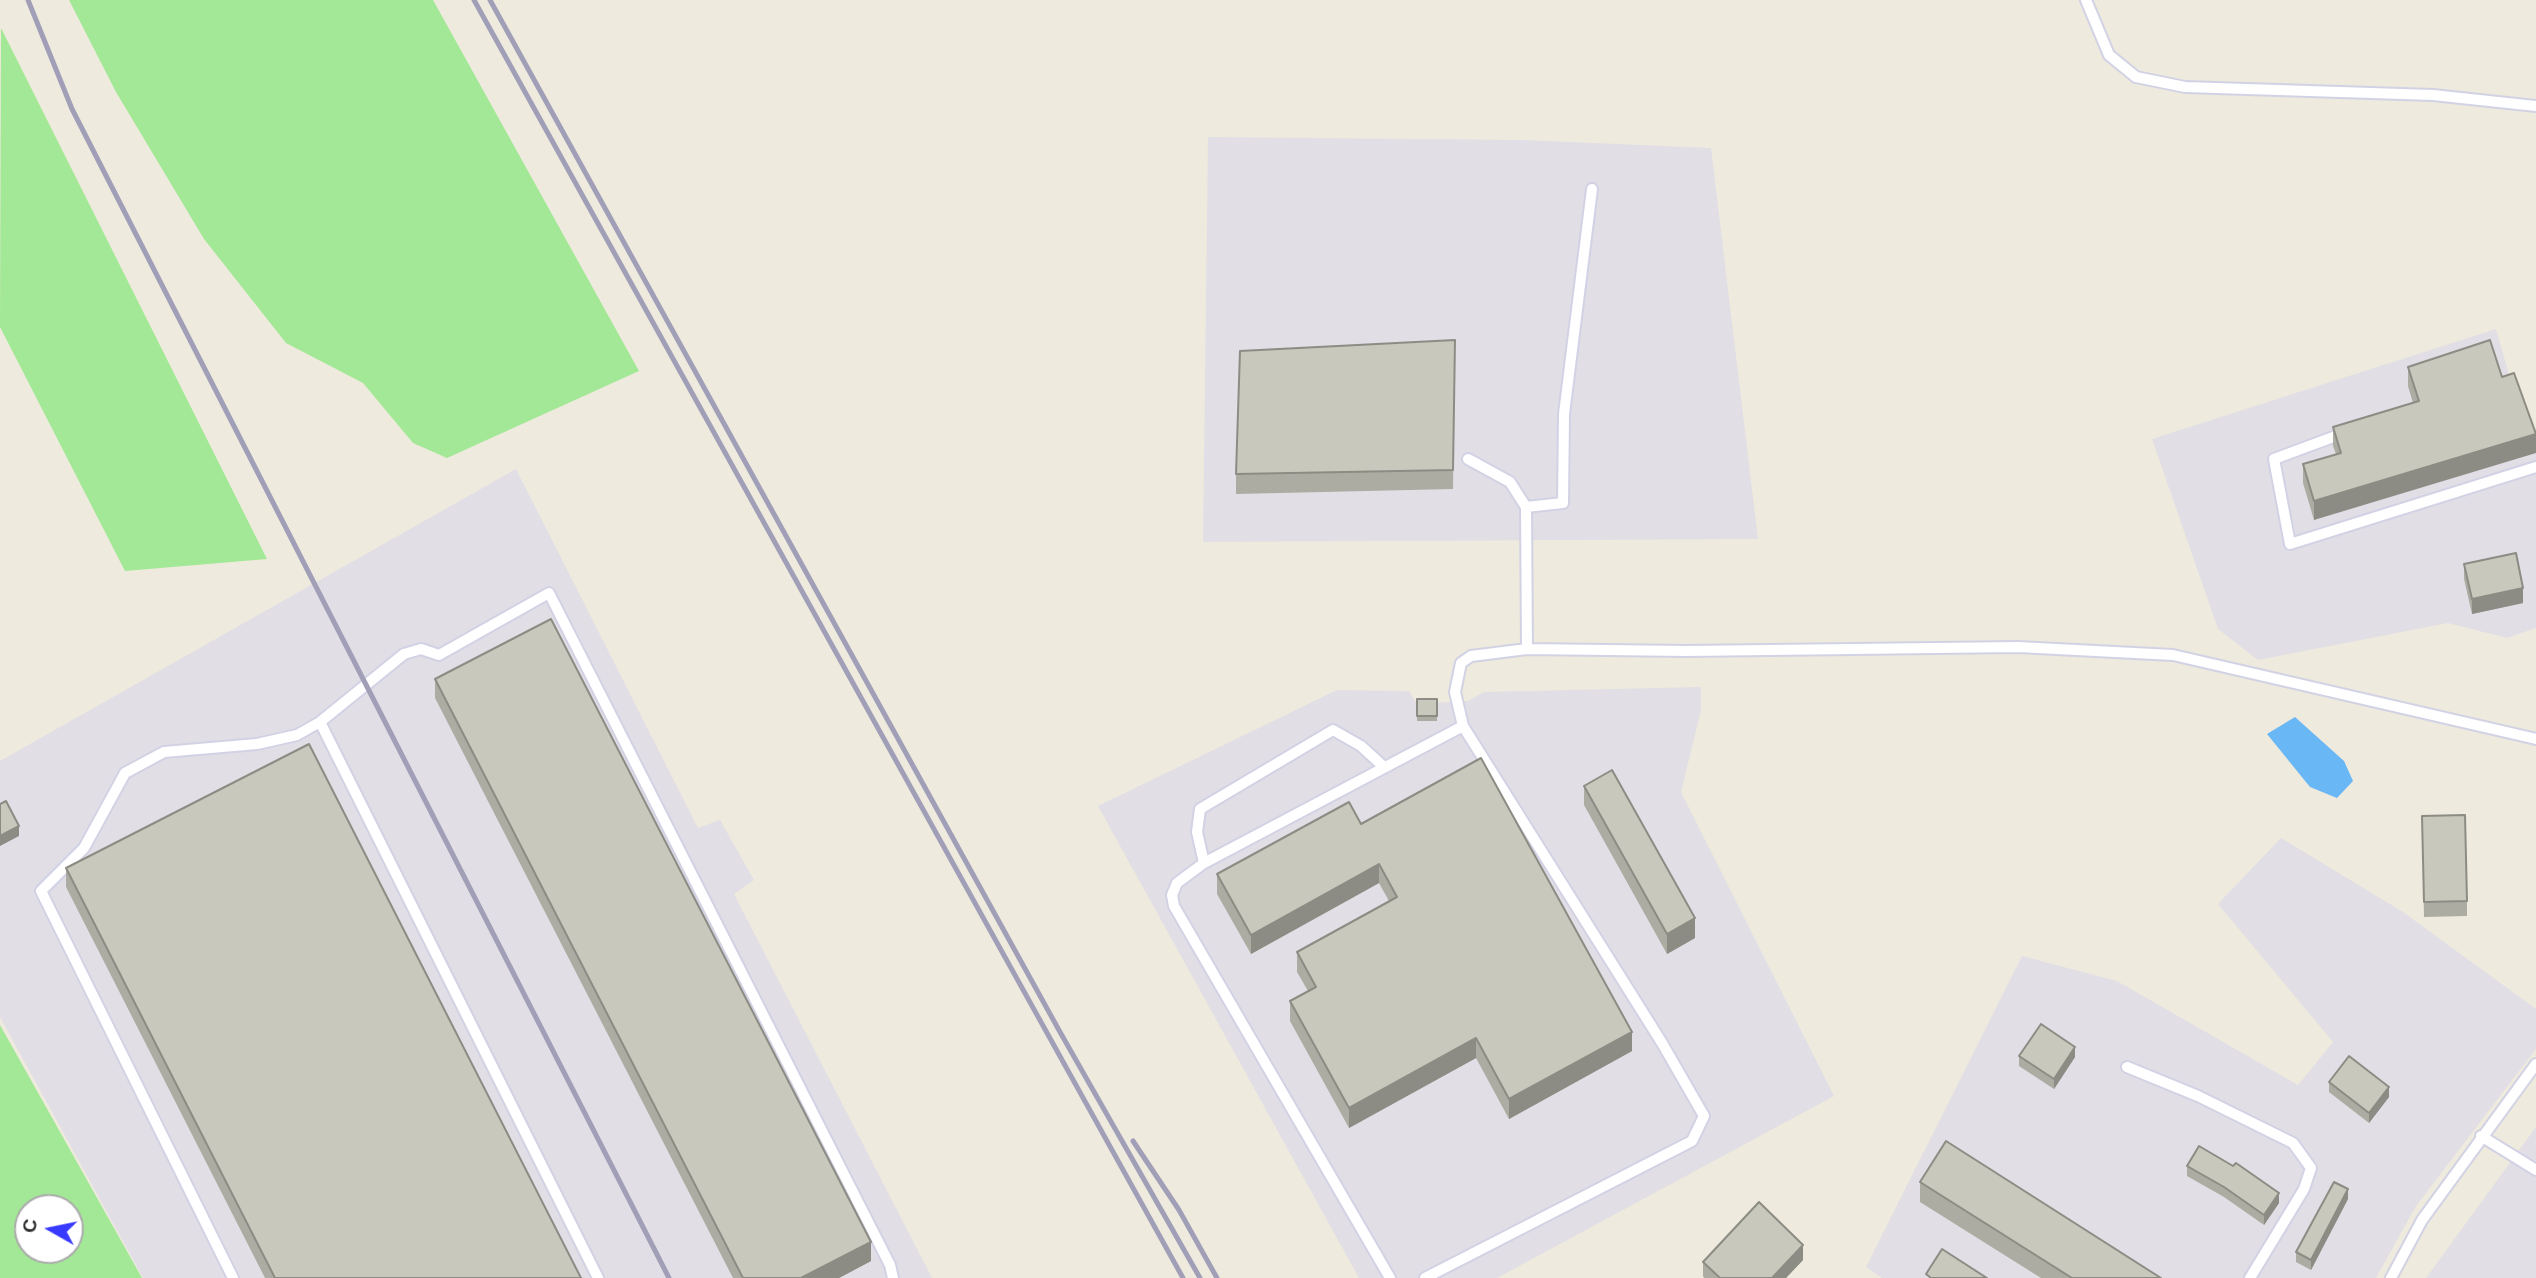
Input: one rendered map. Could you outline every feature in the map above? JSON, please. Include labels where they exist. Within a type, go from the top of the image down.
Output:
[{"type":"lane","points":[[2086,0],[2109,55],[2136,77],[2185,87],[2432,96],[2536,106]]},
{"type":"lane","points":[[1526,507],[1563,503],[1564,414],[1592,189]]},
{"type":"lane","points":[[2351,431],[2274,459],[2290,544],[2536,467]]},
{"type":"lane","points":[[1468,458],[1510,482],[1526,507],[1527,649]]},
{"type":"lane","points":[[233,1278],[41,891],[84,848],[125,773],[164,752],[257,744],[298,735],[320,722],[404,654],[421,649],[439,655],[549,593],[890,1265],[893,1278]]},
{"type":"lane","points":[[1424,1278],[1692,1141],[1704,1116],[1662,1043],[1463,726],[1455,692],[1461,663],[1471,656],[1527,649],[1686,651],[2018,647],[2174,655],[2536,738]]},
{"type":"lane","points":[[320,722],[598,1278]]},
{"type":"lane","points":[[1390,1278],[1174,906],[1172,895],[1177,883],[1204,863],[1463,726]]},
{"type":"lane","points":[[1204,863],[1197,832],[1200,808],[1333,730],[1361,746],[1384,766]]},
{"type":"lane","points":[[2391,1278],[2422,1220],[2536,1063]]},
{"type":"lane","points":[[2127,1067],[2198,1096],[2293,1143],[2311,1168],[2304,1189],[2250,1278]]},
{"type":"lane","points":[[2481,1136],[2536,1170]]},
{"type":"shaded area","points":[[1208,137],[1523,140],[1711,148],[1758,539],[1203,542]]},
{"type":"shaded area","points":[[2496,329],[2514,392],[2536,450],[2536,628],[2507,638],[2448,623],[2258,660],[2218,629],[2152,439]]},
{"type":"shaded area","points":[[516,469],[698,828],[720,820],[754,880],[734,894],[932,1278],[143,1278],[0,1017],[0,761]]},
{"type":"shaded area","points":[[1701,687],[1701,710],[1681,792],[1834,1096],[1497,1278],[1359,1278],[1098,806],[1337,690],[1409,691],[1417,704],[1468,701],[1484,692]]},
{"type":"shaded area","points":[[2281,838],[2403,912],[2536,1009],[2536,1049],[2416,1206],[2376,1278],[1882,1278],[1866,1267],[2022,956],[2117,981],[2298,1085],[2333,1042],[2218,904]]},
{"type":"shaded area","points":[[2536,1127],[2536,1278],[2426,1278],[2501,1175]]},
{"type":"green space","points":[[69,0],[433,0],[639,371],[447,458],[413,443],[363,383],[286,343],[204,239],[116,92]]},
{"type":"green space","points":[[1,28],[267,559],[125,571],[0,327]]},
{"type":"green space","points":[[0,1025],[142,1278],[0,1278]]},
{"type":"water","points":[[2295,717],[2344,761],[2353,781],[2337,798],[2310,787],[2267,734]]},
{"type":"building","points":[[1455,340],[1453,470],[1236,474],[1240,351]]},
{"type":"building","points":[[2490,340],[2502,377],[2514,373],[2536,434],[2314,501],[2303,464],[2341,453],[2333,427],[2419,401],[2408,367]]},
{"type":"building","points":[[2516,553],[2523,588],[2472,599],[2464,564]]},
{"type":"building","points":[[551,619],[871,1242],[801,1278],[743,1278],[435,679]]},
{"type":"building","points":[[1417,699],[1437,699],[1437,716],[1417,716]]},
{"type":"building","points":[[309,744],[581,1278],[275,1278],[66,868]]},
{"type":"building","points":[[1481,758],[1632,1032],[1509,1099],[1476,1038],[1349,1108],[1290,1001],[1316,987],[1297,952],[1397,897],[1379,864],[1251,935],[1217,874],[1349,802],[1361,824]]},
{"type":"building","points":[[1612,770],[1695,918],[1667,934],[1584,786]]},
{"type":"building","points":[[6,801],[19,826],[0,836],[0,804]]},
{"type":"building","points":[[2465,815],[2467,901],[2424,902],[2422,816]]},
{"type":"building","points":[[2041,1024],[2075,1047],[2054,1079],[2019,1056]]},
{"type":"building","points":[[2349,1056],[2389,1087],[2369,1113],[2329,1082]]},
{"type":"building","points":[[1946,1141],[2161,1278],[2072,1278],[1920,1182]]},
{"type":"building","points":[[2199,1146],[2233,1166],[2236,1163],[2279,1193],[2264,1215],[2224,1187],[2187,1166]]},
{"type":"building","points":[[2334,1182],[2348,1189],[2311,1260],[2296,1252]]},
{"type":"building","points":[[1759,1202],[1803,1245],[1772,1278],[1720,1278],[1703,1262]]},
{"type":"building","points":[[1942,1249],[1987,1278],[1931,1278],[1926,1274]]},
{"type":"railway","points":[[28,0],[72,109],[669,1278]]},
{"type":"railway","points":[[474,0],[1183,1278]]},
{"type":"railway","points":[[490,0],[1060,1032],[1200,1278]]},
{"type":"railway","points":[[1133,1141],[1179,1210],[1217,1278]]}]
